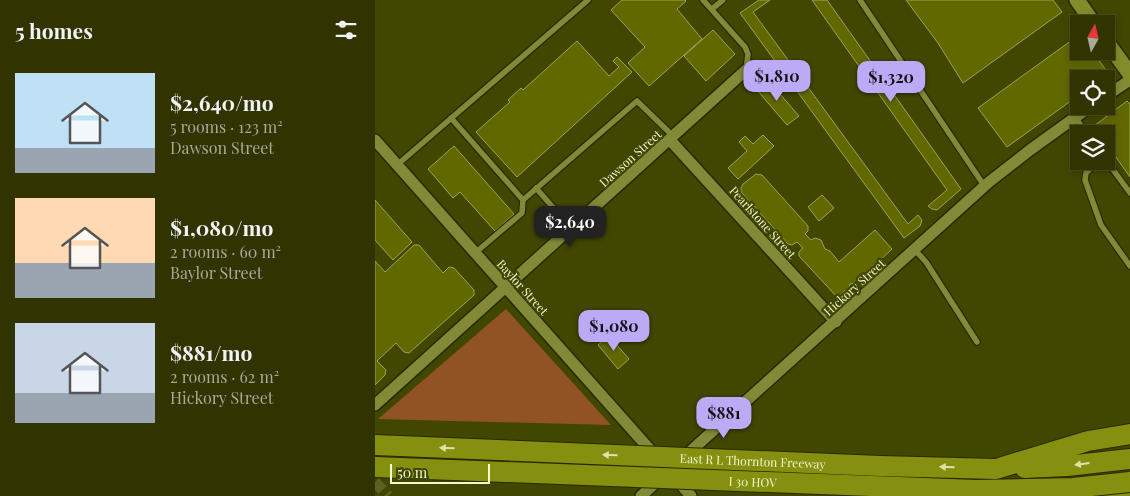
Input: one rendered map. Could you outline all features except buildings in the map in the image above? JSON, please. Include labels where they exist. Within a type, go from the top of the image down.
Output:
[{"type":"highway","points":[[996,469],[1088,441],[1130,434]]},
{"type":"highway","name":"East R L Thornton Freeway","points":[[375,445],[996,469],[1067,466],[1130,459]]},
{"type":"highway","name":"I 30 HOV","points":[[375,467],[976,490],[1073,488],[1130,482]]},
{"type":"highway","name":"I 30 HOV","points":[[375,476],[860,496]]},
{"type":"highway","points":[[1093,496],[1130,492]]},
{"type":"main road","points":[[1077,0],[1088,15]]},
{"type":"main road","points":[[1115,53],[1130,74]]},
{"type":"street","name":"Dawson Street","points":[[375,405],[746,70]]},
{"type":"street","points":[[1115,90],[1130,80]]},
{"type":"street","name":"Hickory Street","points":[[641,496],[985,187],[1030,150],[1079,115]]},
{"type":"street","name":"Pearlstone Street","points":[[672,138],[836,322]]},
{"type":"street","name":"Baylor Street","points":[[375,140],[691,496]]},
{"type":"lane","points":[[397,165],[588,0]]},
{"type":"lane","points":[[703,0],[745,47],[748,54],[746,70]]},
{"type":"lane","points":[[712,9],[723,0]]},
{"type":"lane","points":[[860,0],[985,187]]},
{"type":"lane","points":[[475,253],[522,213],[523,200],[637,101],[672,138]]},
{"type":"lane","points":[[451,118],[523,200]]},
{"type":"lane","points":[[1075,118],[1080,125]]},
{"type":"lane","points":[[1089,170],[1086,173],[1085,180],[1101,224],[1130,266]]},
{"type":"lane","points":[[1113,170],[1130,193]]},
{"type":"lane","points":[[536,188],[571,229]]},
{"type":"lane","points":[[915,250],[926,262],[977,342]]},
{"type":"shaded area","points":[[506,309],[611,425],[378,419]]},
{"type":"tunnel","points":[[375,482],[388,496]]}]
